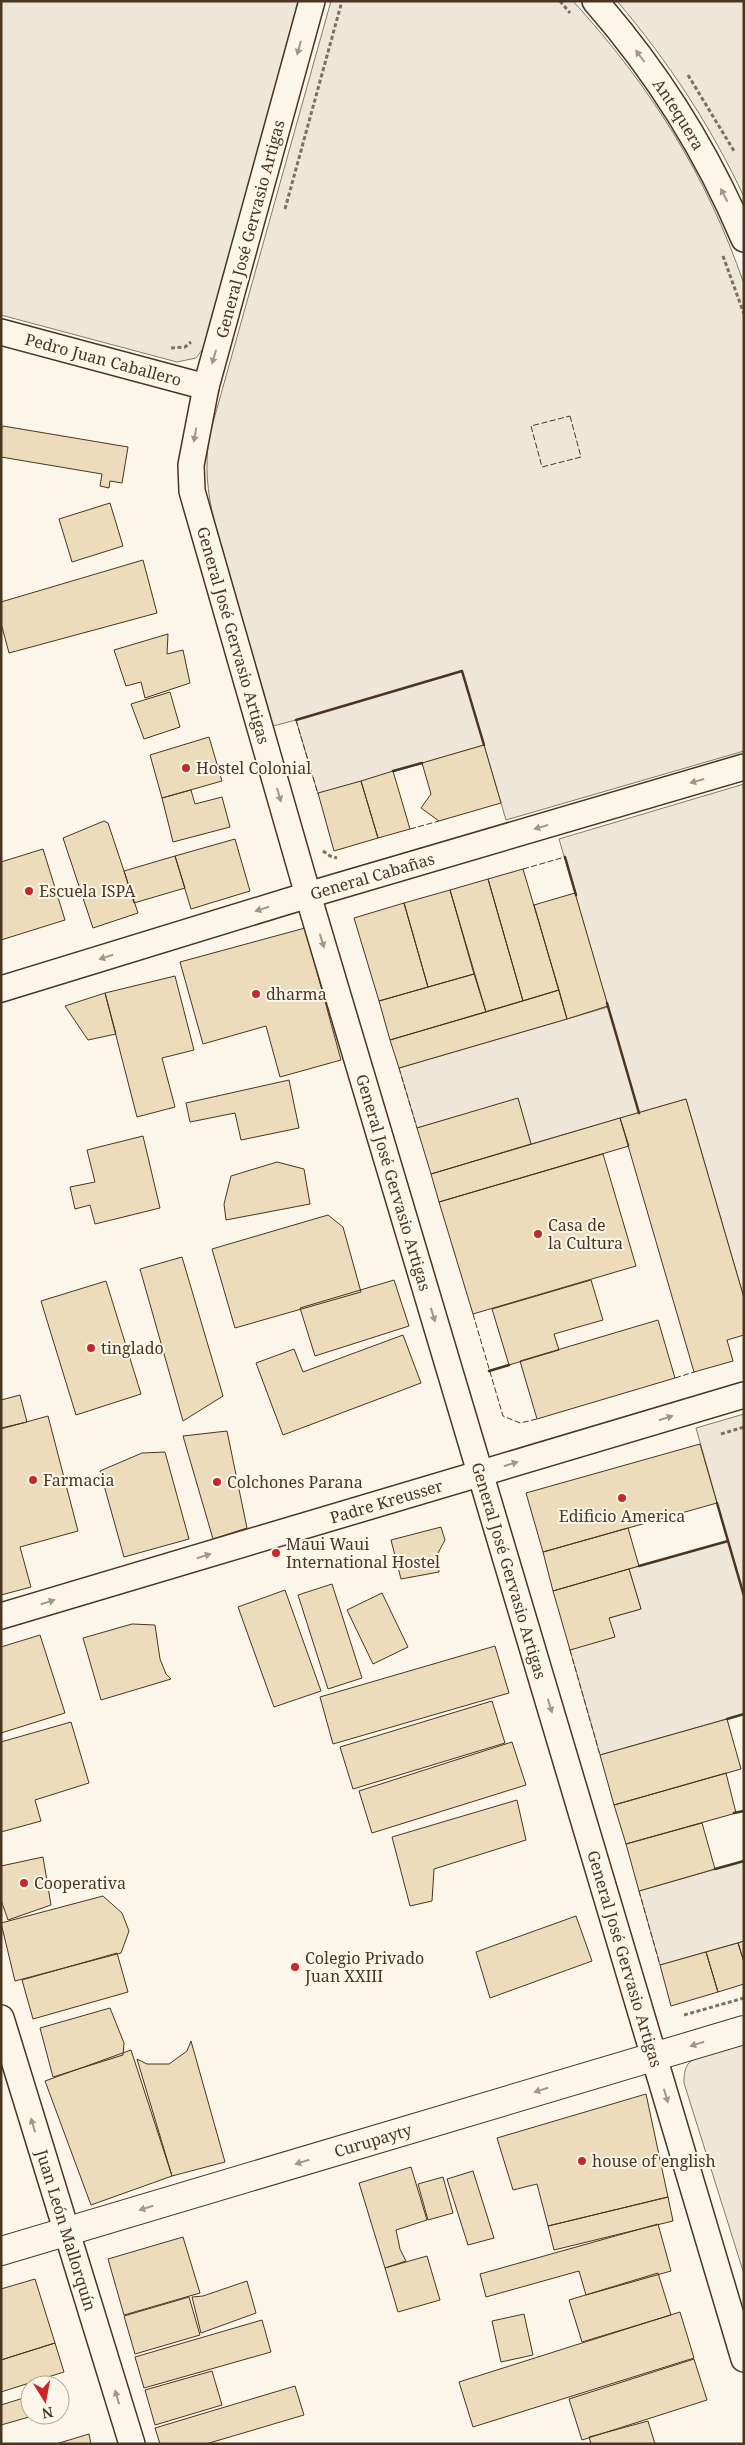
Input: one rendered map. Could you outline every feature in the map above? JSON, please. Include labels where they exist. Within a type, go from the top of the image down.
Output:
[{"type":"street","name":"General José Gervasio Artigas","points":[[312,1],[206,387],[191,465],[192,491],[308,895],[744,2359]]},
{"type":"street","name":"Antequera","points":[[595,1],[625,37],[677,109],[703,152],[744,239]]},
{"type":"street","name":"Pedro Juan Caballero","points":[[1,332],[206,387]]},
{"type":"street","points":[[1,349],[31,340]]},
{"type":"street","name":"General Cabañas","points":[[1,989],[308,895],[744,767]]},
{"type":"street","name":"Padre Kreusser","points":[[1,1616],[744,1395]]},
{"type":"street","name":"Juan León Mallorquín","points":[[1,2018],[132,2444]]},
{"type":"street","name":"Curupayty","points":[[1,2251],[744,2030]]},
{"type":"path","points":[[284,210],[342,1]]},
{"type":"path","points":[[560,1],[573,16]]},
{"type":"path","points":[[720,250],[744,314]]},
{"type":"path","points":[[164,347],[175,349],[185,346],[194,340]]},
{"type":"path","points":[[318,844],[321,850]]},
{"type":"path","points":[[721,1434],[744,1427]]},
{"type":"path","points":[[684,2015],[744,1998]]},
{"type":"shaded area","points":[[1,1],[298,1],[208,342],[196,358],[177,362],[1,315]]},
{"type":"shaded area","points":[[331,1],[573,1],[601,33],[651,99],[674,133],[694,169],[729,244],[744,284],[744,751],[506,820],[484,745],[318,794],[296,720],[273,726],[214,520],[207,478],[207,458],[209,437]]},
{"type":"shaded area","points":[[617,1],[744,1],[744,197],[717,145],[687,95],[654,47]]},
{"type":"shaded area","points":[[744,784],[744,1298],[686,1099],[531,1144],[518,1099],[417,1128],[399,1068],[608,1007],[559,839]]},
{"type":"shaded area","points":[[744,1414],[744,1714],[600,1755],[570,1650],[609,1618],[641,1609],[629,1569],[728,1541],[696,1428]]},
{"type":"shaded area","points":[[744,1861],[744,1941],[660,1965],[639,1891]]},
{"type":"shaded area","points":[[744,2044],[744,2274],[684,2083],[684,2076],[688,2064],[692,2060],[706,2054]]},
{"type":"building","points":[[3,426],[128,447],[122,483],[110,481],[109,488],[100,486],[102,474],[1,457],[1,430]]},
{"type":"building","points":[[110,503],[123,546],[72,562],[59,519]]},
{"type":"building","points":[[143,560],[157,613],[9,653],[1,623],[1,602]]},
{"type":"building","points":[[168,634],[167,654],[183,650],[190,683],[145,698],[141,682],[126,686],[114,650]]},
{"type":"building","points":[[170,692],[180,727],[144,739],[131,704]]},
{"type":"building","name":"Hostel Colonial","points":[[209,737],[222,781],[162,798],[150,755]]},
{"type":"building","points":[[484,745],[501,803],[439,821],[421,808],[431,794],[422,763]]},
{"type":"building","points":[[393,771],[410,829],[378,838],[361,781]]},
{"type":"building","points":[[361,781],[378,838],[334,851],[318,793]]},
{"type":"building","points":[[191,790],[195,804],[222,797],[230,827],[173,842],[162,798]]},
{"type":"building","points":[[104,821],[108,823],[138,913],[93,928],[63,838]]},
{"type":"building","points":[[235,839],[250,891],[191,909],[175,856]]},
{"type":"building","name":"Escuela ISPA","points":[[43,849],[65,920],[1,940],[1,862]]},
{"type":"building","points":[[175,856],[185,888],[134,903],[124,871]]},
{"type":"building","points":[[523,869],[559,990],[523,1001],[488,879]]},
{"type":"building","points":[[488,879],[523,1001],[486,1012],[450,890]]},
{"type":"building","points":[[450,890],[474,974],[428,987],[404,903]]},
{"type":"building","points":[[575,893],[608,1006],[567,1019],[534,905]]},
{"type":"building","points":[[404,903],[428,987],[379,1001],[354,918]]},
{"type":"building","name":"dharma","points":[[305,928],[341,1060],[280,1077],[266,1026],[203,1044],[180,962]]},
{"type":"building","points":[[474,974],[486,1012],[390,1040],[379,1001]]},
{"type":"building","points":[[175,976],[194,1050],[162,1058],[175,1107],[137,1117],[105,993]]},
{"type":"building","points":[[559,990],[567,1019],[399,1068],[390,1040]]},
{"type":"building","points":[[105,993],[116,1034],[88,1040],[65,1006]]},
{"type":"building","points":[[289,1080],[299,1128],[241,1140],[235,1113],[190,1122],[186,1103]]},
{"type":"building","points":[[518,1098],[531,1144],[431,1174],[417,1128]]},
{"type":"building","points":[[686,1099],[744,1298],[744,1335],[727,1340],[733,1361],[694,1372],[620,1118]]},
{"type":"building","points":[[620,1118],[629,1146],[439,1202],[431,1174]]},
{"type":"building","points":[[143,1136],[160,1208],[95,1224],[90,1205],[75,1209],[70,1187],[95,1182],[87,1150]]},
{"type":"building","name":"Casa de la Cultura","points":[[603,1154],[636,1266],[473,1314],[439,1202]]},
{"type":"building","points":[[277,1162],[304,1169],[310,1204],[226,1220],[224,1204],[231,1176]]},
{"type":"building","points":[[328,1215],[343,1227],[361,1292],[235,1328],[212,1249]]},
{"type":"building","name":"tinglado","points":[[182,1257],[223,1396],[183,1421],[140,1269]]},
{"type":"building","points":[[394,1280],[409,1326],[315,1356],[300,1308]]},
{"type":"building","points":[[591,1280],[603,1320],[554,1334],[559,1350],[509,1365],[492,1309]]},
{"type":"building","name":"tinglado","points":[[106,1281],[141,1394],[76,1415],[41,1301]]},
{"type":"building","points":[[658,1320],[675,1378],[537,1419],[520,1361]]},
{"type":"building","points":[[403,1335],[421,1383],[283,1435],[256,1363],[294,1349],[303,1372]]},
{"type":"building","points":[[20,1395],[27,1422],[1,1428],[1,1400]]},
{"type":"building","name":"Farmacia","points":[[48,1416],[78,1531],[20,1547],[31,1587],[1,1595],[1,1429]]},
{"type":"building","name":"Colchones Parana","points":[[227,1431],[247,1528],[213,1539],[183,1436]]},
{"type":"building","name":"Edificio America","points":[[700,1444],[717,1503],[543,1552],[526,1493]]},
{"type":"building","points":[[165,1452],[189,1539],[124,1557],[100,1471],[142,1453]]},
{"type":"building","points":[[441,1527],[445,1540],[437,1555],[439,1572],[401,1579],[391,1540]]},
{"type":"building","points":[[628,1528],[639,1566],[553,1591],[543,1552]]},
{"type":"building","points":[[629,1569],[641,1609],[609,1618],[615,1637],[570,1650],[553,1591]]},
{"type":"building","points":[[332,1584],[362,1678],[328,1689],[298,1595]]},
{"type":"building","points":[[285,1590],[321,1691],[274,1707],[238,1607]]},
{"type":"building","points":[[382,1593],[408,1647],[373,1664],[347,1610]]},
{"type":"building","points":[[132,1624],[155,1625],[160,1659],[166,1674],[171,1679],[101,1700],[83,1638]]},
{"type":"building","points":[[40,1635],[65,1713],[1,1733],[1,1647]]},
{"type":"building","points":[[495,1646],[509,1693],[333,1744],[320,1697]]},
{"type":"building","points":[[492,1701],[505,1743],[353,1789],[340,1747]]},
{"type":"building","points":[[727,1719],[741,1769],[614,1805],[600,1755]]},
{"type":"building","points":[[71,1722],[89,1783],[35,1800],[41,1821],[1,1832],[1,1742]]},
{"type":"building","points":[[512,1742],[526,1785],[372,1833],[359,1791]]},
{"type":"building","points":[[726,1773],[736,1813],[626,1844],[614,1805]]},
{"type":"building","points":[[517,1800],[526,1840],[434,1869],[432,1901],[410,1906],[392,1837]]},
{"type":"building","points":[[702,1823],[715,1869],[639,1891],[626,1844]]},
{"type":"building","name":"Cooperativa","points":[[43,1857],[51,1905],[8,1920],[1,1900],[1,1866]]},
{"type":"building","points":[[103,1896],[122,1913],[129,1931],[121,1953],[15,1981],[1,1923]]},
{"type":"building","points":[[576,1916],[592,1961],[490,1998],[476,1952]]},
{"type":"building","points":[[744,1941],[744,1962],[738,1943]]},
{"type":"building","points":[[738,1943],[744,1962],[744,1984],[718,1992],[706,1952]]},
{"type":"building","points":[[706,1952],[718,1992],[671,2006],[660,1965]]},
{"type":"building","points":[[117,1953],[128,1992],[33,2019],[22,1980]]},
{"type":"building","points":[[110,2008],[124,2043],[123,2055],[53,2077],[40,2028]]},
{"type":"building","points":[[191,2041],[225,2162],[172,2176],[137,2059],[147,2064],[169,2064],[187,2051]]},
{"type":"building","points":[[131,2050],[172,2176],[91,2205],[45,2081]]},
{"type":"building","name":"house of english","points":[[646,2094],[668,2197],[548,2226],[537,2184],[513,2190],[497,2138]]},
{"type":"building","points":[[411,2167],[427,2220],[396,2230],[400,2249],[406,2261],[385,2268],[359,2183]]},
{"type":"building","points":[[473,2171],[494,2238],[468,2245],[447,2179]]},
{"type":"building","points":[[443,2177],[453,2213],[428,2220],[418,2184]]},
{"type":"building","points":[[668,2197],[673,2221],[554,2250],[548,2226]]},
{"type":"building","points":[[658,2224],[671,2271],[586,2295],[579,2271],[486,2297],[480,2274]]},
{"type":"building","points":[[183,2237],[200,2293],[124,2315],[108,2259]]},
{"type":"building","points":[[427,2256],[440,2300],[398,2312],[385,2268]]},
{"type":"building","points":[[658,2273],[671,2315],[582,2342],[569,2300]]},
{"type":"building","points":[[35,2279],[55,2343],[1,2360],[1,2289]]},
{"type":"building","points":[[247,2281],[256,2313],[201,2333],[192,2297],[203,2296]]},
{"type":"building","points":[[189,2297],[200,2335],[135,2354],[124,2316]]},
{"type":"building","points":[[680,2312],[694,2358],[473,2427],[459,2382]]},
{"type":"building","points":[[524,2314],[533,2355],[501,2362],[492,2321]]},
{"type":"building","points":[[262,2320],[271,2352],[144,2388],[135,2357]]},
{"type":"building","points":[[55,2343],[64,2372],[55,2375],[20,2375],[20,2386],[1,2392],[1,2360]]},
{"type":"building","points":[[694,2359],[707,2400],[582,2440],[569,2399]]},
{"type":"building","points":[[212,2371],[222,2405],[155,2425],[145,2390]]},
{"type":"building","points":[[295,2386],[304,2415],[206,2444],[160,2444],[155,2428]]},
{"type":"building","points":[[20,2399],[20,2420],[1,2425],[1,2405]]},
{"type":"building","points":[[648,2421],[655,2444],[591,2444],[589,2437]]},
{"type":"building","points":[[89,2434],[91,2444],[56,2444]]},
{"type":"fence","points":[[570,416],[581,457],[542,467],[531,426],[570,416]]},
{"type":"fence","points":[[296,720],[318,794]]},
{"type":"fence","points":[[410,829],[439,821]]},
{"type":"fence","points":[[523,869],[565,857]]},
{"type":"fence","points":[[399,1068],[417,1128]]},
{"type":"fence","points":[[473,1314],[503,1416],[520,1423],[537,1419]]},
{"type":"fence","points":[[675,1378],[694,1372]]},
{"type":"fence","points":[[570,1650],[600,1755]]},
{"type":"fence","points":[[639,1891],[660,1965]]},
{"type":"wall","points":[[296,720],[462,671],[484,745]]},
{"type":"wall","points":[[393,771],[422,763]]},
{"type":"wall","points":[[565,857],[576,895]]},
{"type":"wall","points":[[607,1003],[639,1113]]},
{"type":"wall","points":[[489,1371],[509,1365]]},
{"type":"wall","points":[[717,1503],[744,1596]]},
{"type":"wall","points":[[639,1566],[728,1541]]},
{"type":"wall","points":[[727,1719],[744,1714]]},
{"type":"wall","points":[[734,1813],[744,1811]]},
{"type":"wall","points":[[715,1869],[744,1861]]},
{"type":"place","name":"Hostel Colonial","points":[[186,768]]},
{"type":"place","name":"Escuela ISPA","points":[[29,891]]},
{"type":"place","name":"dharma","points":[[256,994]]},
{"type":"place","name":"Casa de la Cultura","points":[[538,1234]]},
{"type":"place","name":"tinglado","points":[[91,1348]]},
{"type":"place","name":"Farmacia","points":[[33,1480]]},
{"type":"place","name":"Colchones Parana","points":[[217,1482]]},
{"type":"place","name":"Edificio America","points":[[622,1498]]},
{"type":"place","name":"Maui Waui International Hostel","points":[[276,1553]]},
{"type":"place","name":"Cooperativa","points":[[24,1883]]},
{"type":"place","name":"Colegio Privado Juan XXIII","points":[[295,1967]]},
{"type":"place","name":"house of english","points":[[582,2161]]}]
